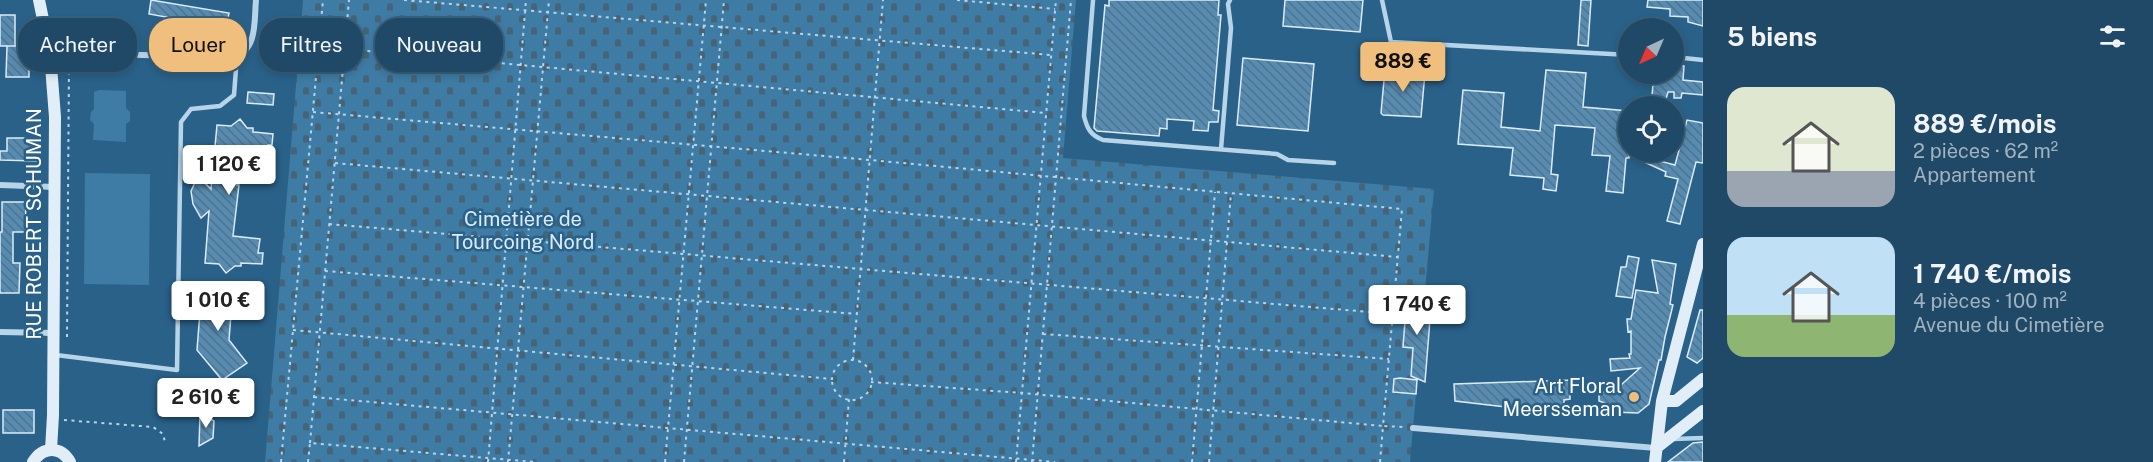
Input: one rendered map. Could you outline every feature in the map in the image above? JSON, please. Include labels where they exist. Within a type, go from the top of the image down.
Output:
[{"type":"street","name":"RUE ROBERT SCHUMAN","points":[[39,0],[43,18]]},
{"type":"street","points":[[247,48],[251,42],[256,0]]},
{"type":"street","name":"RUE ROBERT SCHUMAN","points":[[51,72],[55,117],[55,187],[51,450]]},
{"type":"street","points":[[0,185],[55,187]]},
{"type":"street","points":[[1655,462],[1662,401],[1703,244]]},
{"type":"street","points":[[0,332],[54,333]]},
{"type":"street","points":[[1662,401],[1676,401],[1703,379]]},
{"type":"street","points":[[1413,428],[1656,448],[1703,411]]},
{"type":"street","points":[[33,462],[39,454],[51,450],[63,453],[70,462]]},
{"type":"lane","points":[[1092,0],[1084,116],[1089,131],[1103,140],[1277,154],[1288,160],[1334,163]]},
{"type":"lane","points":[[1221,149],[1232,28],[1230,0]]},
{"type":"lane","points":[[1382,0],[1390,42],[1618,54]]},
{"type":"lane","points":[[1684,58],[1703,60]]},
{"type":"lane","points":[[53,354],[177,370],[181,122],[191,109],[220,106],[234,95],[236,72]]},
{"type":"lane","points":[[1670,439],[1703,438]]},
{"type":"path","points":[[281,462],[323,0]]},
{"type":"path","points":[[348,18],[349,0]]},
{"type":"path","points":[[404,0],[1051,55]]},
{"type":"path","points":[[488,460],[526,0]]},
{"type":"path","points":[[508,461],[549,0]]},
{"type":"path","points":[[665,462],[706,0]]},
{"type":"path","points":[[684,462],[724,0]]},
{"type":"path","points":[[853,360],[883,0]]},
{"type":"path","points":[[957,0],[1055,9]]},
{"type":"path","points":[[1016,460],[1056,0]]},
{"type":"path","points":[[1032,461],[1071,0]]},
{"type":"path","points":[[363,51],[1046,112]]},
{"type":"path","points":[[308,462],[343,72]]},
{"type":"path","points":[[313,112],[693,144],[1402,209],[1380,462]]},
{"type":"path","points":[[335,163],[1397,257]]},
{"type":"path","points":[[1192,462],[1215,192]]},
{"type":"path","points":[[1209,462],[1231,193]]},
{"type":"path","points":[[329,224],[1393,314]]},
{"type":"path","points":[[325,271],[857,314]]},
{"type":"path","points":[[293,330],[832,379]]},
{"type":"path","points":[[1043,334],[1389,359]]},
{"type":"path","points":[[853,360],[865,364],[869,369],[871,382],[870,388],[861,397],[849,399],[837,393],[832,379],[835,368],[840,363],[853,360]]},
{"type":"path","points":[[871,382],[1038,394],[1413,428]]},
{"type":"path","points":[[314,397],[1054,462]]},
{"type":"path","points":[[844,462],[849,399]]},
{"type":"path","points":[[52,419],[153,426],[163,434],[165,442]]},
{"type":"path","points":[[310,443],[488,460],[535,462]]},
{"type":"green space","name":"Cimetière de Tourcoing Nord","points":[[303,0],[1076,0],[1063,158],[1434,189],[1410,462],[265,462],[297,72],[363,72],[363,18],[302,18]]},
{"type":"green space","points":[[99,90],[126,91],[126,108],[130,112],[130,121],[126,124],[126,142],[93,140],[94,124],[90,120],[94,109],[94,92]]},
{"type":"green space","points":[[85,173],[150,174],[149,285],[84,284]]},
{"type":"building","points":[[151,0],[229,13],[228,18],[171,18],[149,14]]},
{"type":"building","points":[[1109,0],[1219,0],[1218,15],[1221,15],[1213,110],[1219,111],[1218,122],[1209,122],[1208,131],[1193,130],[1194,121],[1167,119],[1167,129],[1160,128],[1159,136],[1097,131],[1094,128],[1105,5],[1109,6]]},
{"type":"building","points":[[1285,0],[1363,0],[1360,32],[1283,26]]},
{"type":"building","points":[[1581,0],[1591,0],[1588,46],[1578,45]]},
{"type":"building","points":[[1648,0],[1703,0],[1703,26],[1688,22],[1688,17],[1670,16],[1670,9],[1647,7]]},
{"type":"building","points":[[0,15],[15,15],[15,46],[0,46]]},
{"type":"building","points":[[7,46],[18,46],[18,72],[29,72],[29,77],[6,77]]},
{"type":"building","points":[[1243,58],[1314,64],[1308,131],[1237,125]]},
{"type":"building","points":[[1385,69],[1425,73],[1421,117],[1381,113]]},
{"type":"building","points":[[1546,70],[1586,73],[1583,107],[1618,110],[1618,162],[1626,162],[1623,193],[1606,191],[1610,156],[1592,155],[1595,128],[1555,125],[1551,174],[1558,175],[1556,191],[1543,189],[1544,178],[1510,175],[1513,148],[1458,144],[1463,90],[1504,93],[1501,127],[1540,131]]},
{"type":"building","points":[[1684,80],[1703,82],[1703,95],[1682,93],[1681,96],[1674,96],[1674,92],[1668,92],[1667,96],[1652,96],[1653,84],[1684,84]]},
{"type":"building","points":[[248,92],[274,94],[273,105],[247,103]]},
{"type":"building","points":[[240,119],[247,128],[253,128],[253,132],[273,134],[272,145],[268,145],[267,159],[239,156],[237,185],[239,185],[233,236],[260,239],[258,253],[263,253],[262,264],[241,263],[241,266],[235,266],[226,273],[219,264],[205,263],[209,211],[201,218],[193,204],[191,191],[198,176],[211,189],[217,125],[231,126]]},
{"type":"building","points":[[1687,120],[1703,123],[1703,163],[1696,162],[1680,224],[1667,221],[1678,179],[1665,176],[1666,172],[1644,162],[1664,162],[1675,165],[1676,162],[1684,162],[1684,131]]},
{"type":"building","points":[[7,138],[37,138],[36,161],[0,160],[0,151],[7,151]]},
{"type":"building","points":[[2,202],[26,202],[25,232],[13,232],[13,263],[20,263],[19,293],[0,293]]},
{"type":"building","points":[[1628,256],[1639,258],[1632,298],[1616,296],[1621,267],[1626,267]]},
{"type":"building","points":[[1652,260],[1676,264],[1670,304],[1673,305],[1661,360],[1659,360],[1649,404],[1638,413],[1613,412],[1613,406],[1599,401],[1599,392],[1613,392],[1640,368],[1611,371],[1610,359],[1630,358],[1631,331],[1628,332],[1627,319],[1631,319],[1636,290],[1658,293]]},
{"type":"building","points":[[202,286],[233,289],[229,340],[247,363],[222,380],[197,350]]},
{"type":"building","points":[[1411,295],[1424,297],[1422,319],[1430,320],[1425,382],[1411,376],[1413,348],[1403,347],[1405,321],[1402,321],[1403,310],[1408,311]]},
{"type":"building","points":[[1700,310],[1703,310],[1703,358],[1697,363],[1687,357]]},
{"type":"building","points":[[1394,379],[1417,380],[1416,394],[1393,392]]},
{"type":"building","points":[[1573,380],[1574,393],[1570,393],[1570,399],[1564,400],[1564,405],[1506,407],[1455,401],[1454,384]]},
{"type":"building","points":[[3,410],[34,410],[34,433],[3,433]]},
{"type":"building","points":[[200,413],[214,421],[213,438],[199,446]]},
{"type":"building","points":[[1703,442],[1703,462],[1668,462],[1693,443]]},
{"type":"place","name":"Art Floral Meersseman","points":[[1634,397]]}]
